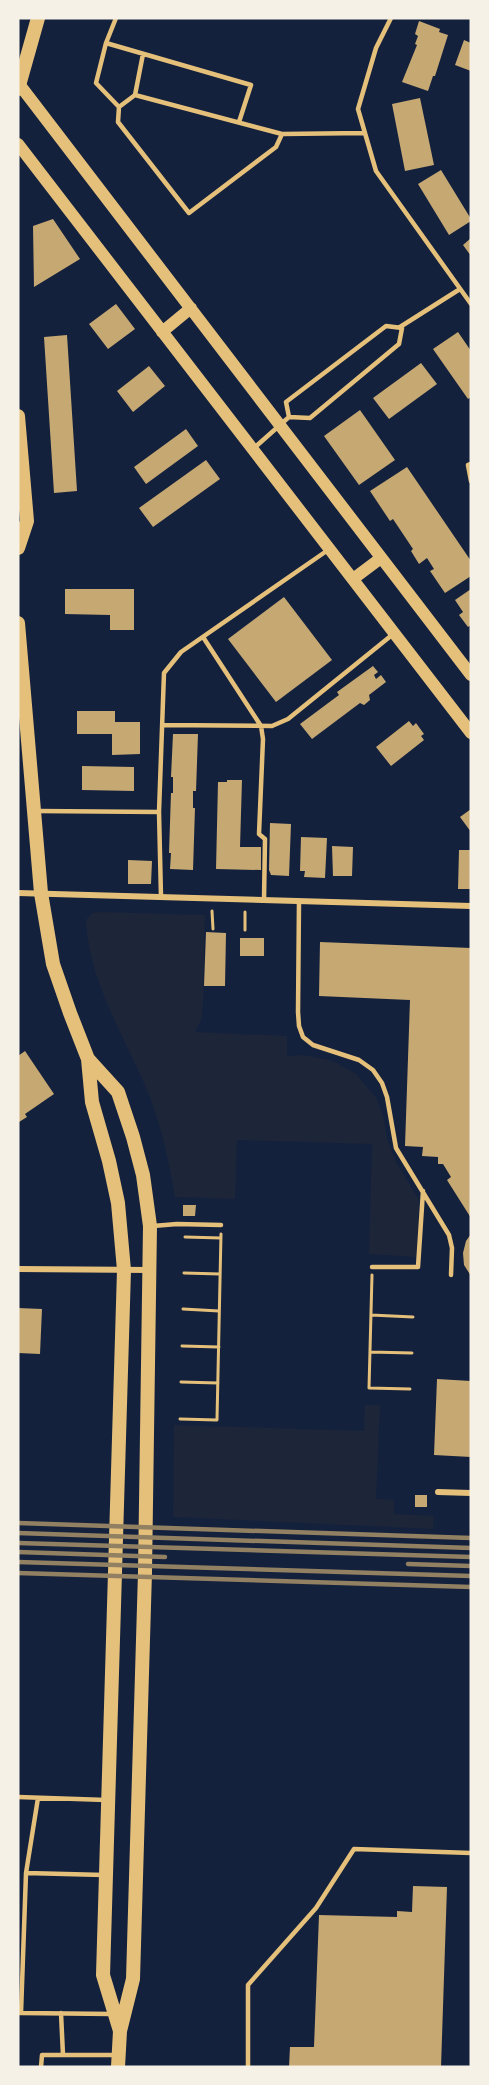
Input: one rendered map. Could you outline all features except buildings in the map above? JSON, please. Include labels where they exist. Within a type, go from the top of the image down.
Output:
[{"type":"main road","points":[[38,18],[19,86],[191,308],[284,421],[381,558],[471,675]]},
{"type":"main road","points":[[18,144],[471,733]]},
{"type":"main road","points":[[162,332],[191,308]]},
{"type":"main road","points":[[18,417],[27,521],[18,548]]},
{"type":"main road","points":[[353,579],[381,558]]},
{"type":"main road","points":[[18,623],[41,893],[53,964],[69,1014],[88,1059],[92,1101],[118,1203],[124,1270],[103,1975],[120,2031]]},
{"type":"main road","points":[[88,1059],[118,1092],[143,1175],[150,1226],[145,1572],[133,1979],[120,2031],[118,2061]]},
{"type":"street","points":[[18,893],[471,906]]},
{"type":"street","points":[[18,1269],[151,1270]]},
{"type":"street","points":[[438,1492],[471,1493]]},
{"type":"lane","points":[[116,18],[106,43],[96,83],[119,107],[118,122],[189,213],[276,147],[282,134]]},
{"type":"lane","points":[[391,18],[376,48],[358,109],[376,171],[471,304]]},
{"type":"lane","points":[[106,43],[251,85],[239,122]]},
{"type":"lane","points":[[119,107],[135,95],[143,54]]},
{"type":"lane","points":[[135,95],[282,134],[365,133]]},
{"type":"lane","points":[[284,421],[286,402],[386,326],[400,327],[460,289]]},
{"type":"lane","points":[[253,449],[284,421],[310,418],[399,344],[402,328],[400,327]]},
{"type":"lane","points":[[471,464],[468,465],[471,481]]},
{"type":"lane","points":[[161,897],[159,812],[164,673],[181,652],[329,549]]},
{"type":"lane","points":[[162,725],[272,726],[288,719],[394,633]]},
{"type":"lane","points":[[203,637],[261,726],[263,739],[258,834],[265,838],[264,900]]},
{"type":"lane","points":[[34,811],[159,812]]},
{"type":"lane","points":[[299,901],[298,1012],[303,1037],[313,1045],[348,1055],[373,1070],[382,1083],[387,1097],[396,1148],[449,1235],[452,1248],[451,1275]]},
{"type":"lane","points":[[372,1267],[418,1267],[423,1191]]},
{"type":"lane","points":[[150,1226],[221,1225]]},
{"type":"lane","points":[[18,1797],[109,1800]]},
{"type":"lane","points":[[38,1798],[26,1873],[20,2013],[115,2014]]},
{"type":"lane","points":[[248,2067],[248,1985],[316,1908],[354,1849],[471,1853]]},
{"type":"lane","points":[[26,1873],[106,1875]]},
{"type":"lane","points":[[61,2013],[63,2055]]},
{"type":"lane","points":[[41,2067],[42,2055],[118,2061]]},
{"type":"path","points":[[212,911],[213,929]]},
{"type":"path","points":[[245,912],[245,930]]},
{"type":"path","points":[[180,1419],[217,1420],[221,1225]]},
{"type":"path","points":[[185,1237],[221,1238]]},
{"type":"path","points":[[372,1267],[369,1388],[410,1389]]},
{"type":"path","points":[[184,1273],[220,1274]]},
{"type":"path","points":[[183,1310],[219,1311]]},
{"type":"path","points":[[371,1315],[413,1317]]},
{"type":"path","points":[[182,1346],[219,1347]]},
{"type":"path","points":[[370,1352],[412,1353]]},
{"type":"path","points":[[181,1382],[218,1383]]},
{"type":"shaded area","points":[[92,913],[205,915],[203,1005],[201,1020],[195,1032],[287,1036],[287,1056],[304,1055],[333,1061],[356,1074],[377,1099],[388,1142],[396,1162],[419,1200],[417,1257],[369,1254],[372,1144],[237,1140],[235,1199],[175,1197],[165,1146],[154,1108],[110,1010],[94,966],[86,920]]},
{"type":"shaded area","points":[[365,1405],[380,1405],[376,1499],[394,1500],[394,1514],[434,1516],[433,1529],[173,1517],[174,1425],[364,1431]]},
{"type":"railway","points":[[18,1523],[471,1538]]},
{"type":"railway","points":[[18,1533],[471,1548]]},
{"type":"railway","points":[[18,1543],[471,1557]]},
{"type":"railway","points":[[18,1552],[165,1557]]},
{"type":"railway","points":[[18,1562],[471,1576]]},
{"type":"railway","points":[[408,1564],[471,1566]]},
{"type":"railway","points":[[18,1573],[471,1587]]}]
